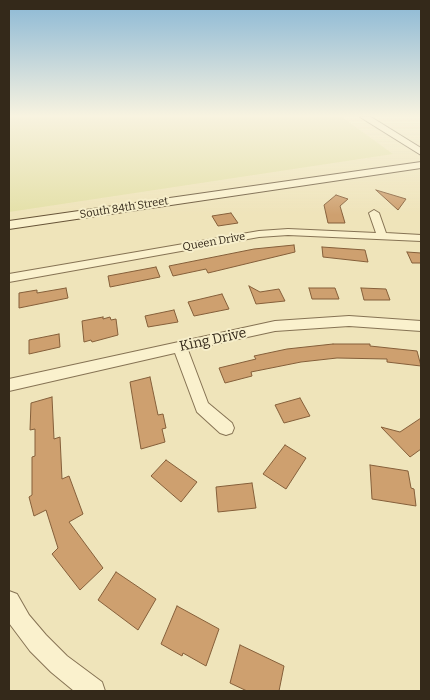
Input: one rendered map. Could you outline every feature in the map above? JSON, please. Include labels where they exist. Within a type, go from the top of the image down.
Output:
[{"type":"street","name":"South 84th Street","points":[[239,190],[326,172],[421,158]]},
{"type":"street","name":"South 84th Street","points":[[9,225],[421,165]]},
{"type":"street","points":[[374,213],[382,236]]},
{"type":"street","name":"Queen Drive","points":[[9,278],[258,234],[288,232],[421,238]]},
{"type":"street","name":"King Drive","points":[[9,385],[275,326],[314,322],[365,321],[421,326]]},
{"type":"street","points":[[180,347],[202,407],[226,428]]},
{"type":"street","points":[[9,602],[21,623],[38,643],[58,664],[93,691]]},
{"type":"shaded area","points":[[9,150],[387,150],[393,154],[9,212]]},
{"type":"building","points":[[376,190],[406,199],[398,210]]},
{"type":"building","points":[[336,195],[348,199],[340,206],[345,223],[328,223],[324,205]]},
{"type":"building","points":[[231,213],[238,223],[218,226],[212,216]]},
{"type":"building","points":[[294,245],[295,252],[208,273],[206,269],[173,276],[169,266],[254,249]]},
{"type":"building","points":[[322,247],[365,250],[368,262],[323,257]]},
{"type":"building","points":[[407,252],[421,253],[421,263],[412,263]]},
{"type":"building","points":[[156,267],[160,277],[110,287],[108,276]]},
{"type":"building","points":[[249,286],[260,292],[279,289],[285,301],[256,304]]},
{"type":"building","points":[[66,288],[68,298],[19,308],[19,293],[37,290],[37,293]]},
{"type":"building","points":[[309,288],[335,288],[339,299],[312,299]]},
{"type":"building","points":[[361,288],[386,289],[390,300],[364,300]]},
{"type":"building","points":[[222,294],[229,309],[194,316],[188,302]]},
{"type":"building","points":[[174,310],[178,322],[148,327],[145,316]]},
{"type":"building","points":[[103,317],[103,319],[110,317],[111,320],[116,319],[118,335],[92,342],[91,340],[84,342],[82,321]]},
{"type":"building","points":[[59,334],[60,347],[29,354],[29,340]]},
{"type":"building","points":[[333,344],[370,344],[370,346],[417,351],[421,366],[387,362],[387,359],[337,358],[301,362],[251,372],[252,376],[225,383],[219,368],[256,359],[254,356],[287,349]]},
{"type":"building","points":[[150,377],[158,415],[163,414],[166,428],[162,429],[165,442],[141,449],[130,382]]},
{"type":"building","points":[[52,397],[54,439],[60,437],[62,479],[69,476],[83,514],[69,522],[103,568],[80,590],[52,554],[58,548],[46,510],[34,516],[29,497],[32,495],[32,457],[35,456],[35,429],[30,430],[31,403]]},
{"type":"building","points":[[300,398],[310,416],[284,423],[275,405]]},
{"type":"building","points":[[421,418],[421,449],[410,457],[381,427],[400,432]]},
{"type":"building","points":[[285,445],[306,458],[286,489],[263,474]]},
{"type":"building","points":[[166,460],[197,482],[181,502],[151,476]]},
{"type":"building","points":[[370,465],[408,471],[411,488],[414,489],[416,506],[372,499]]},
{"type":"building","points":[[252,483],[256,508],[218,512],[216,487]]},
{"type":"building","points":[[116,572],[156,599],[138,630],[98,600]]},
{"type":"building","points":[[177,606],[219,629],[206,666],[183,653],[182,656],[161,644]]},
{"type":"building","points":[[240,645],[284,666],[279,691],[247,691],[230,683]]}]
